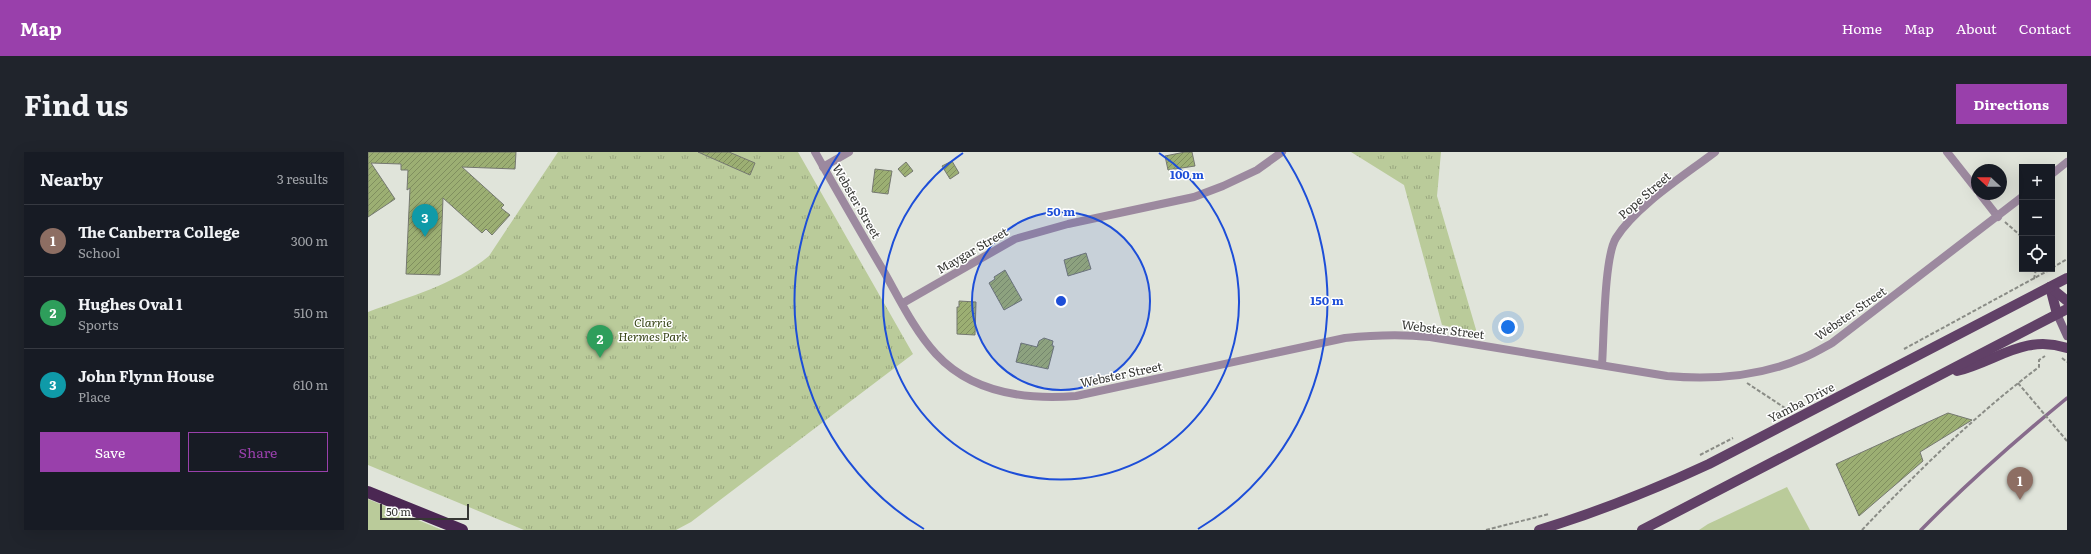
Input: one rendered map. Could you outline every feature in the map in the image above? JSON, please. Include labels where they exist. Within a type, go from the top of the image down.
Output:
[{"type":"highway","points":[[368,492],[462,530]]},
{"type":"main road","name":"Yamba Drive","points":[[1539,530],[1598,512],[1652,491],[1709,464],[2067,278]]},
{"type":"main road","points":[[2050,287],[2067,301]]},
{"type":"main road","points":[[2050,287],[2057,314],[2067,336]]},
{"type":"main road","points":[[1642,530],[2067,309]]},
{"type":"main road","points":[[1941,375],[1977,366],[2023,345],[2038,343],[2054,344],[2067,348]]},
{"type":"street","name":"Webster Street","points":[[815,152],[903,304],[936,354],[954,369],[982,385],[1022,396],[1048,398],[1076,396],[1345,338],[1374,335],[1401,334],[1430,337],[1602,364],[1667,376],[1696,379],[1762,371],[1802,359],[1832,343],[2019,200]]},
{"type":"street","points":[[823,166],[849,152]]},
{"type":"street","name":"Maygar Street","points":[[903,304],[1015,239],[1068,224],[1194,197],[1223,186],[1256,170],[1282,152]]},
{"type":"street","name":"Pope Street","points":[[1602,364],[1609,261],[1616,238],[1631,218],[1715,152]]},
{"type":"street","points":[[1947,152],[1971,182]]},
{"type":"street","points":[[2055,172],[2067,162]]},
{"type":"street","points":[[1985,200],[1998,217]]},
{"type":"path","points":[[1998,217],[2021,236]]},
{"type":"path","points":[[2055,266],[2067,259]]},
{"type":"path","points":[[2034,279],[2035,272]]},
{"type":"path","points":[[1901,351],[2046,272]]},
{"type":"path","points":[[1862,530],[1917,472],[2018,383],[2039,367],[2039,360]]},
{"type":"path","points":[[1735,375],[1788,410]]},
{"type":"path","points":[[2018,383],[2067,441]]},
{"type":"path","points":[[1781,413],[1794,406]]},
{"type":"path","points":[[1694,458],[1734,437]]},
{"type":"path","points":[[1486,530],[1556,512]]},
{"type":"green space","name":"Clarrie Hermes Park","points":[[558,152],[798,152],[913,354],[691,522],[676,530],[524,530],[368,465],[368,312],[431,289],[461,275],[489,256]]},
{"type":"green space","points":[[1351,152],[1441,152],[1437,196],[1477,333],[1442,325],[1404,185]]},
{"type":"green space","points":[[1787,487],[1810,530],[1699,530],[1708,524]]},
{"type":"green space","points":[[368,499],[442,530],[368,530]]},
{"type":"building","points":[[368,152],[516,152],[515,169],[462,167],[504,205],[501,208],[510,215],[492,235],[486,229],[482,233],[443,198],[440,275],[406,274],[410,188],[407,190],[408,170],[401,170],[401,164],[371,163],[395,199],[368,217]]},
{"type":"building","points":[[698,152],[729,152],[755,163],[750,175]]},
{"type":"building","points":[[1192,152],[1195,166],[1168,170],[1165,156]]},
{"type":"building","points":[[952,161],[959,173],[950,179],[942,166]]},
{"type":"building","points":[[906,162],[913,171],[905,177],[898,169]]},
{"type":"building","points":[[875,169],[892,171],[888,194],[872,192]]},
{"type":"building","points":[[1086,253],[1091,269],[1068,276],[1064,260]]},
{"type":"building","points":[[1005,270],[1022,300],[1004,310],[989,283],[995,279],[994,277]]},
{"type":"building","points":[[959,301],[976,302],[975,335],[957,334],[957,307],[959,307]]},
{"type":"building","points":[[1044,338],[1053,341],[1052,346],[1054,346],[1048,369],[1016,362],[1021,343],[1037,347],[1039,341]]},
{"type":"building","points":[[1948,413],[1972,420],[1920,452],[1923,461],[1859,516],[1836,464]]},
{"type":"waterway","points":[[1921,530],[1992,462],[2067,398]]},
{"type":"place","name":"John Flynn House","points":[[425,237]]},
{"type":"place","name":"Hughes Oval 1","points":[[600,358]]},
{"type":"place","name":"The Canberra College","points":[[2020,500]]}]
